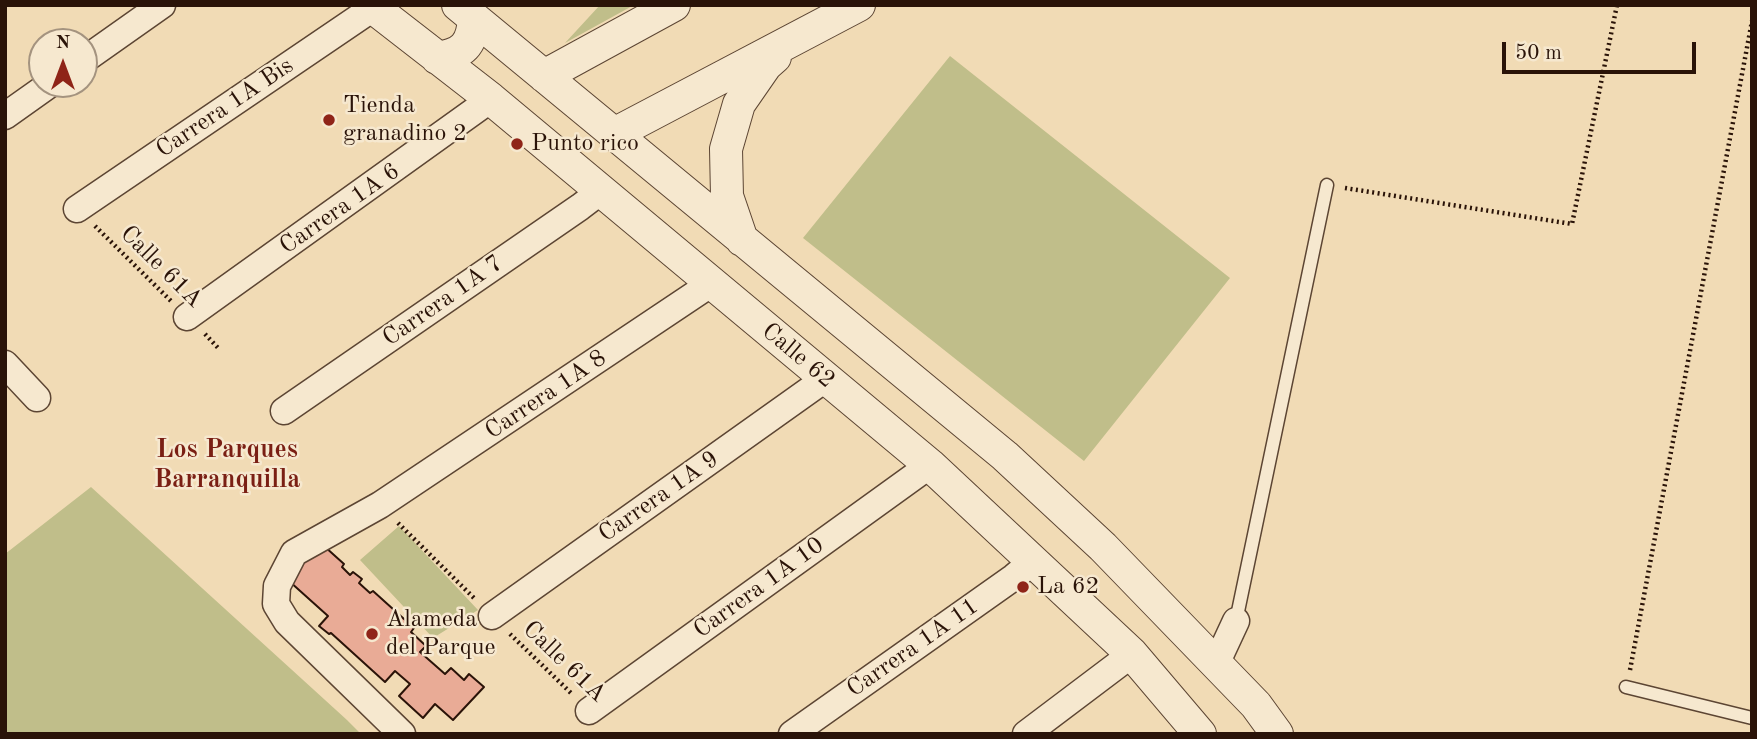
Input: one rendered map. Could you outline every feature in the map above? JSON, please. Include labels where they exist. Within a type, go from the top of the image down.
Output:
[{"type":"street","points":[[98,50],[162,5]]},
{"type":"street","points":[[544,76],[674,5]]},
{"type":"street","points":[[614,134],[859,5]]},
{"type":"street","name":"Calle 62","points":[[372,6],[491,99],[930,466],[1132,654],[1200,734]]},
{"type":"street","name":"Carrera 1A Bis","points":[[77,209],[372,6]]},
{"type":"street","points":[[466,12],[1005,456],[1102,547],[1256,705],[1277,734]]},
{"type":"street","points":[[437,58],[452,55],[465,47],[473,34],[466,12]]},
{"type":"street","points":[[743,241],[727,196],[726,149],[740,104],[766,65],[803,35]]},
{"type":"street","points":[[5,116],[30,98]]},
{"type":"street","name":"Carrera 1A 6","points":[[187,317],[491,99]]},
{"type":"street","name":"Carrera 1A 7","points":[[284,411],[601,191]]},
{"type":"street","name":"Carrera 1A 8","points":[[402,734],[287,622],[276,604],[276,586],[294,553],[380,505],[712,284]]},
{"type":"street","points":[[5,364],[37,398]]},
{"type":"street","name":"Carrera 1A 9","points":[[492,616],[825,379]]},
{"type":"street","name":"Carrera 1A 10","points":[[589,711],[930,466]]},
{"type":"street","name":"Carrera 1A 11","points":[[792,734],[1032,562]]},
{"type":"street","points":[[1216,664],[1236,621]]},
{"type":"street","points":[[1026,734],[1132,654]]},
{"type":"lane","points":[[1236,621],[1327,185]]},
{"type":"lane","points":[[1626,687],[1752,718]]},
{"type":"path","points":[[1327,185],[1572,224],[1617,5]]},
{"type":"path","points":[[1626,687],[1752,20]]},
{"type":"path","name":"Calle 61A","points":[[77,209],[220,350]]},
{"type":"path","name":"Calle 61A","points":[[380,505],[589,711]]},
{"type":"shaded area","points":[[600,5],[634,5],[565,43]]},
{"type":"shaded area","points":[[950,56],[1230,278],[1084,461],[803,238]]},
{"type":"shaded area","points":[[91,487],[361,734],[5,734],[5,554]]},
{"type":"shaded area","points":[[399,526],[478,610],[433,638],[360,560]]},
{"type":"building","name":"Alameda del Parque","points":[[324,546],[344,564],[342,567],[350,575],[353,572],[362,579],[359,583],[370,593],[373,591],[414,628],[411,632],[426,646],[420,652],[445,674],[451,668],[464,680],[469,674],[484,687],[453,720],[435,704],[423,718],[399,696],[410,684],[395,671],[385,682],[331,633],[319,626],[328,616],[289,581],[313,549]]},
{"type":"place","name":"Tienda granadino 2","points":[[329,120]]},
{"type":"place","name":"Punto rico","points":[[517,144]]},
{"type":"place","name":"La 62","points":[[1023,587]]},
{"type":"place","name":"Alameda del Parque","points":[[372,634]]},
{"type":"district","name":"Los Parques Barranquilla","points":[[227,465]]}]
